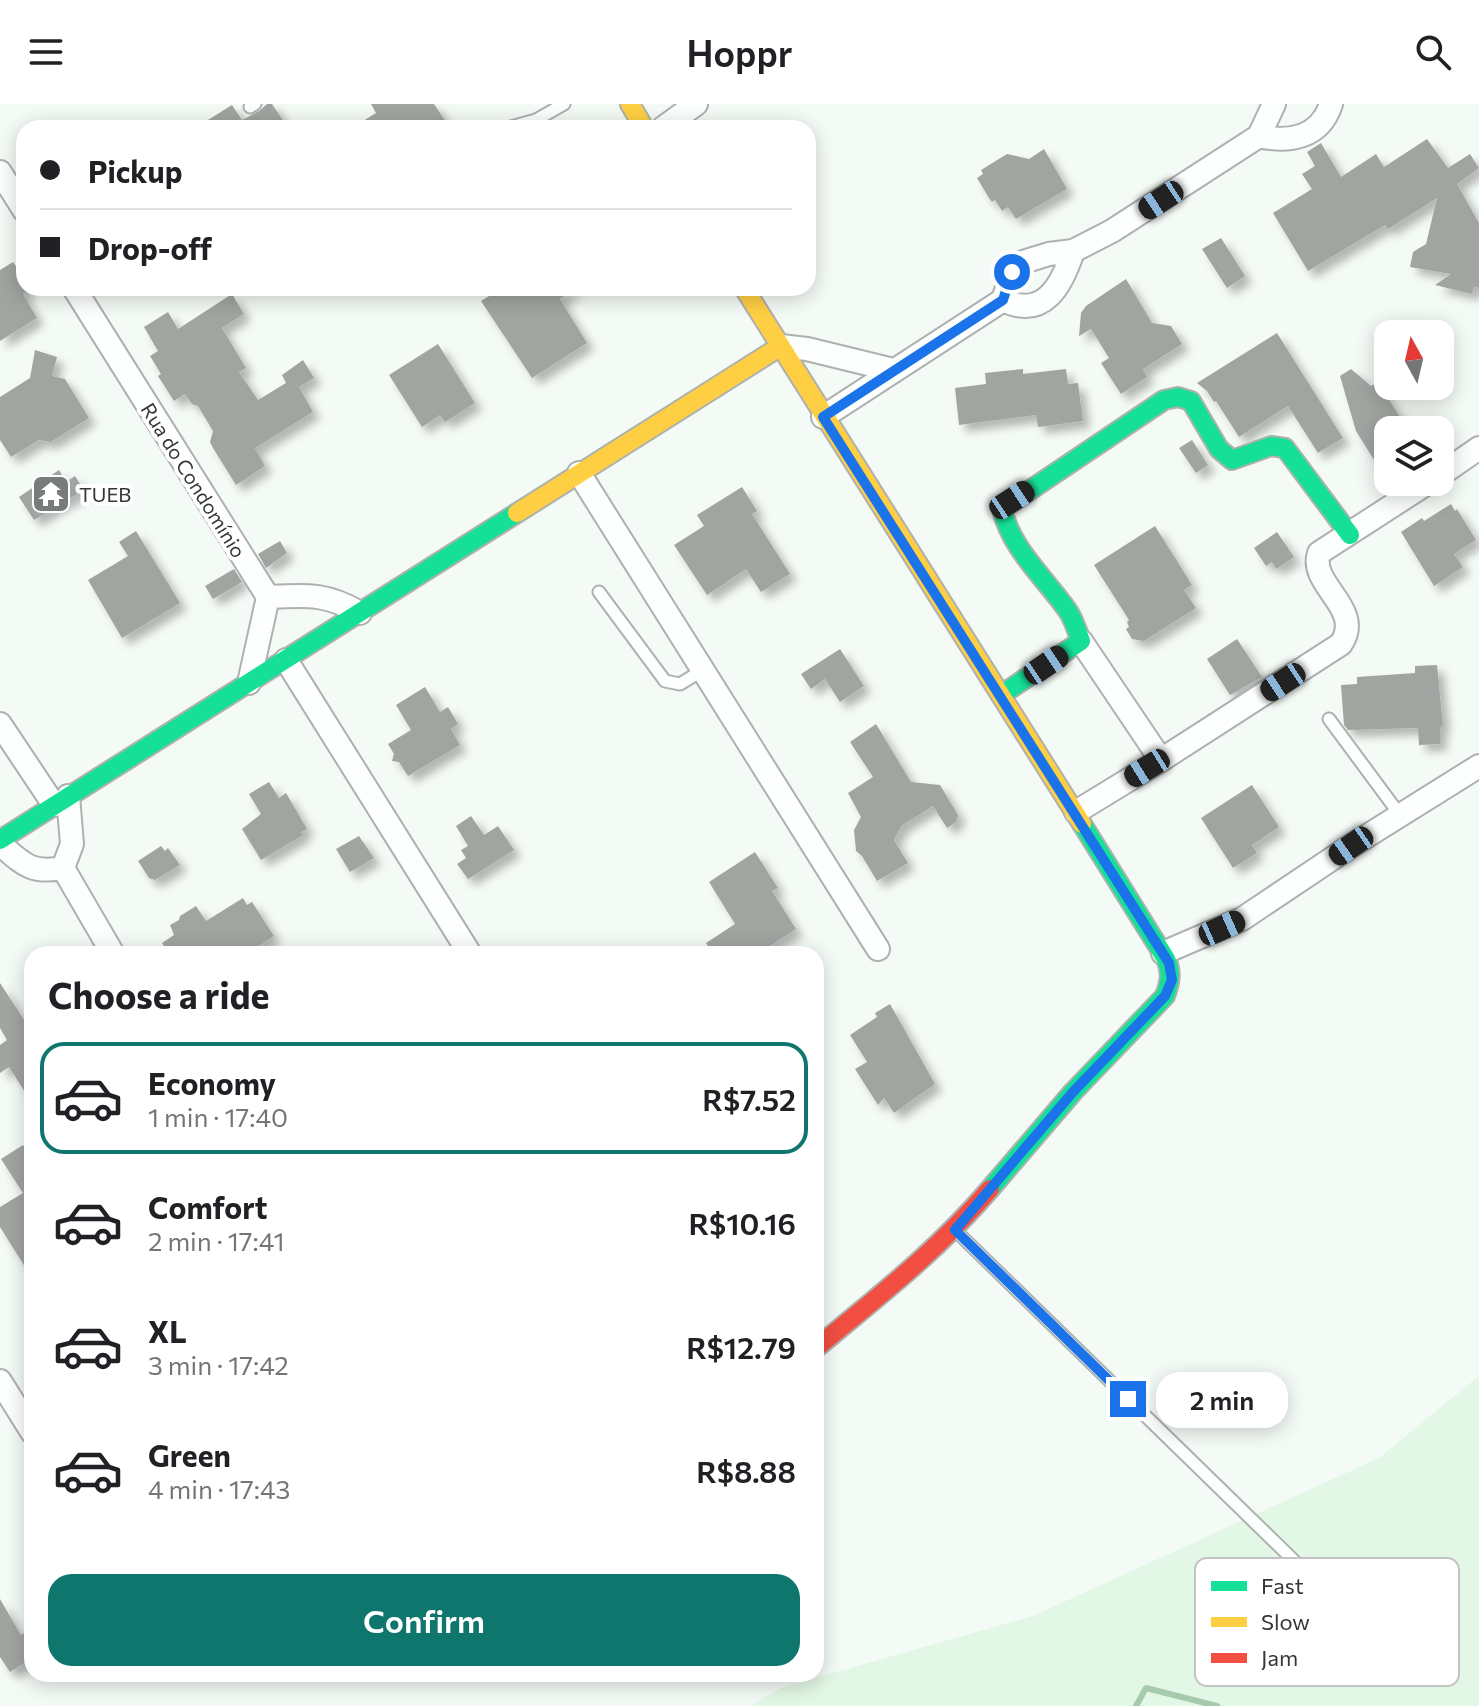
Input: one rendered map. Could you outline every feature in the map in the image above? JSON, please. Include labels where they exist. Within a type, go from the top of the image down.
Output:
[{"type":"street","points":[[674,120],[696,104]]},
{"type":"street","points":[[823,417],[1003,300],[1012,272],[1023,262],[1073,251],[1112,231],[1259,136],[1274,104]]},
{"type":"street","points":[[1259,136],[1281,141],[1308,134],[1325,119],[1331,104]]},
{"type":"street","points":[[0,172],[16,197]]},
{"type":"street","points":[[1003,300],[1018,307],[1032,307],[1048,297],[1063,281],[1073,251]]},
{"type":"street","name":"Rua do Condomínio","points":[[79,296],[268,597]]},
{"type":"street","points":[[749,296],[1076,812],[1163,953],[1172,980],[1165,996],[1073,1092],[955,1230],[824,1341]]},
{"type":"street","points":[[63,868],[35,870],[25,866],[0,842],[781,346],[807,349],[893,370]]},
{"type":"street","points":[[1161,760],[1081,641],[1070,614],[1006,527],[1002,509],[1006,504],[1164,400],[1178,397],[1191,401],[1219,449],[1232,460],[1243,459],[1264,446],[1285,448],[1350,535]]},
{"type":"street","points":[[1454,465],[1479,448]]},
{"type":"street","points":[[579,473],[878,949]]},
{"type":"street","points":[[1076,812],[1341,644],[1348,622],[1325,579],[1317,558],[1319,553],[1408,496]]},
{"type":"street","points":[[249,683],[268,597],[302,595],[338,600],[360,613]]},
{"type":"street","points":[[1001,695],[1081,641]]},
{"type":"street","points":[[286,660],[465,946]]},
{"type":"street","points":[[0,724],[61,801],[72,844],[63,868]]},
{"type":"street","points":[[1163,953],[1242,919],[1479,766]]},
{"type":"street","points":[[63,868],[108,946]]},
{"type":"street","points":[[0,1381],[24,1419]]},
{"type":"lane","points":[[536,120],[564,104]]},
{"type":"lane","points":[[599,592],[665,681],[680,684],[703,670]]},
{"type":"lane","points":[[1329,719],[1400,815]]},
{"type":"lane","points":[[955,1230],[1291,1558]]},
{"type":"green space","points":[[1479,1376],[1479,1706],[751,1706],[780,1688],[801,1682],[824,1682],[824,1675],[1033,1616],[1379,1458]]},
{"type":"building","points":[[272,104],[283,120],[242,120]]},
{"type":"building","points":[[371,104],[434,104],[445,120],[365,120],[376,113]]},
{"type":"building","points":[[232,105],[242,120],[208,120]]},
{"type":"building","points":[[1427,139],[1448,168],[1470,154],[1479,168],[1457,184],[1479,223],[1479,288],[1474,287],[1472,294],[1435,285],[1451,274],[1410,267],[1413,252],[1426,244],[1437,198],[1388,229],[1385,225],[1308,271],[1273,213],[1312,189],[1302,174],[1315,166],[1307,152],[1321,143],[1341,177],[1376,154],[1384,167]]},
{"type":"building","points":[[1044,149],[1067,189],[1016,219],[1008,207],[1002,211],[995,200],[992,202],[977,178],[983,174],[981,170],[1007,154],[1029,159]]},
{"type":"building","points":[[1221,238],[1245,276],[1227,288],[1202,249]]},
{"type":"building","points":[[13,262],[16,266],[16,296],[24,296],[37,318],[0,341],[0,270]]},
{"type":"building","points":[[1126,279],[1152,323],[1171,326],[1182,344],[1143,369],[1147,377],[1121,394],[1101,363],[1109,358],[1091,329],[1079,336],[1081,313],[1086,306]]},
{"type":"building","points":[[233,296],[244,314],[222,328],[246,368],[239,372],[258,400],[286,383],[282,375],[303,360],[314,378],[299,387],[313,412],[255,448],[265,466],[236,485],[210,442],[213,431],[198,406],[192,404],[185,394],[174,401],[150,356],[158,351],[144,327],[168,312],[178,329]]},
{"type":"building","points":[[489,296],[564,296],[560,299],[587,343],[532,378],[481,301]]},
{"type":"building","points":[[1277,333],[1343,438],[1318,453],[1288,406],[1239,437],[1216,401],[1197,383]]},
{"type":"building","points":[[438,344],[475,403],[445,422],[440,415],[422,427],[389,375]]},
{"type":"building","points":[[35,350],[57,357],[52,376],[65,379],[89,418],[51,442],[39,440],[11,457],[0,440],[0,397],[30,378]]},
{"type":"building","points":[[1023,369],[1023,374],[1066,369],[1068,384],[1078,383],[1083,421],[1038,427],[1036,415],[959,425],[955,388],[986,384],[985,373]]},
{"type":"building","points":[[1351,369],[1371,386],[1374,384],[1374,400],[1389,400],[1399,416],[1374,416],[1374,460],[1356,431],[1340,376]]},
{"type":"building","points":[[1192,440],[1208,465],[1196,473],[1179,448]]},
{"type":"building","name":"TUEB","points":[[59,470],[66,482],[75,476],[84,490],[34,520],[19,497]]},
{"type":"building","points":[[742,487],[757,511],[752,514],[790,574],[761,592],[746,569],[707,595],[674,545],[704,526],[697,515]]},
{"type":"building","points":[[1451,504],[1476,540],[1454,554],[1463,567],[1434,586],[1401,532]]},
{"type":"building","points":[[1155,526],[1192,585],[1184,590],[1196,608],[1144,641],[1132,639],[1126,629],[1129,620],[1094,565]]},
{"type":"building","points":[[136,531],[180,603],[122,638],[88,580],[128,556],[119,542]]},
{"type":"building","points":[[1277,532],[1294,557],[1276,569],[1272,562],[1266,566],[1254,548]]},
{"type":"building","points":[[280,541],[287,553],[266,568],[258,554]]},
{"type":"building","points":[[234,569],[242,582],[213,599],[205,586]]},
{"type":"building","points":[[1237,639],[1262,677],[1230,695],[1207,659]]},
{"type":"building","points":[[840,649],[864,686],[840,702],[825,679],[811,689],[801,674]]},
{"type":"building","points":[[1437,665],[1443,726],[1440,726],[1440,744],[1419,745],[1418,728],[1348,730],[1344,725],[1341,685],[1357,684],[1357,677],[1415,673],[1415,666]]},
{"type":"building","points":[[425,687],[440,712],[448,707],[458,724],[451,729],[460,745],[408,776],[399,762],[392,761],[394,754],[388,744],[411,730],[396,705]]},
{"type":"building","points":[[876,724],[911,782],[940,785],[958,815],[956,822],[947,828],[933,806],[901,826],[894,840],[908,863],[877,881],[856,851],[854,830],[861,817],[848,793],[873,777],[850,742]]},
{"type":"building","points":[[269,782],[279,798],[286,793],[307,829],[301,832],[303,835],[261,860],[242,829],[261,814],[249,794]]},
{"type":"building","points":[[1252,785],[1279,827],[1252,845],[1257,853],[1233,868],[1201,818]]},
{"type":"building","points":[[471,816],[484,835],[498,826],[514,850],[468,879],[457,864],[466,858],[461,850],[468,846],[456,826]]},
{"type":"building","points":[[359,836],[374,858],[350,872],[336,849]]},
{"type":"building","points":[[161,846],[165,851],[168,848],[180,865],[155,880],[149,878],[138,861]]},
{"type":"building","points":[[755,852],[778,888],[772,891],[796,929],[770,946],[708,946],[706,943],[735,924],[709,882]]},
{"type":"building","points":[[243,898],[247,905],[252,902],[274,936],[258,946],[164,946],[162,943],[174,935],[170,925],[196,906],[206,921]]},
{"type":"building","points":[[0,983],[24,1020],[24,1090],[9,1067],[0,1073],[0,1045],[7,1040],[0,1028]]},
{"type":"building","points":[[890,1004],[935,1084],[894,1113],[884,1098],[878,1105],[855,1069],[867,1062],[850,1035]]},
{"type":"building","points":[[24,1147],[24,1265],[0,1227],[0,1207],[23,1193],[1,1159]]},
{"type":"building","points":[[0,1599],[21,1635],[24,1633],[24,1663],[10,1672],[0,1657]]},
{"type":"waterway","points":[[1136,1706],[1146,1688],[1217,1706]]},
{"type":"traffic: fast","points":[[1001,695],[1081,641],[1068,611],[1013,537],[1002,509],[1164,400],[1178,397],[1191,401],[1219,449],[1232,460],[1271,446],[1285,448],[1350,535]]},
{"type":"traffic: fast","points":[[0,840],[517,513]]},
{"type":"traffic: fast","points":[[990,1189],[1073,1092],[1165,996],[1168,987],[1170,973],[1166,959],[1082,824]]},
{"type":"traffic: slow","points":[[630,104],[639,120]]},
{"type":"traffic: slow","points":[[749,296],[1082,824]]},
{"type":"traffic: slow","points":[[517,513],[781,346]]},
{"type":"traffic: jam","points":[[824,1341],[928,1253],[990,1189]]},
{"type":"place","name":"TUEB","points":[[51,494]]},
{"type":"route","points":[[1012,272],[1003,300],[823,417],[1169,963],[1172,980],[1165,996],[1073,1092],[955,1230],[1128,1399]]}]
